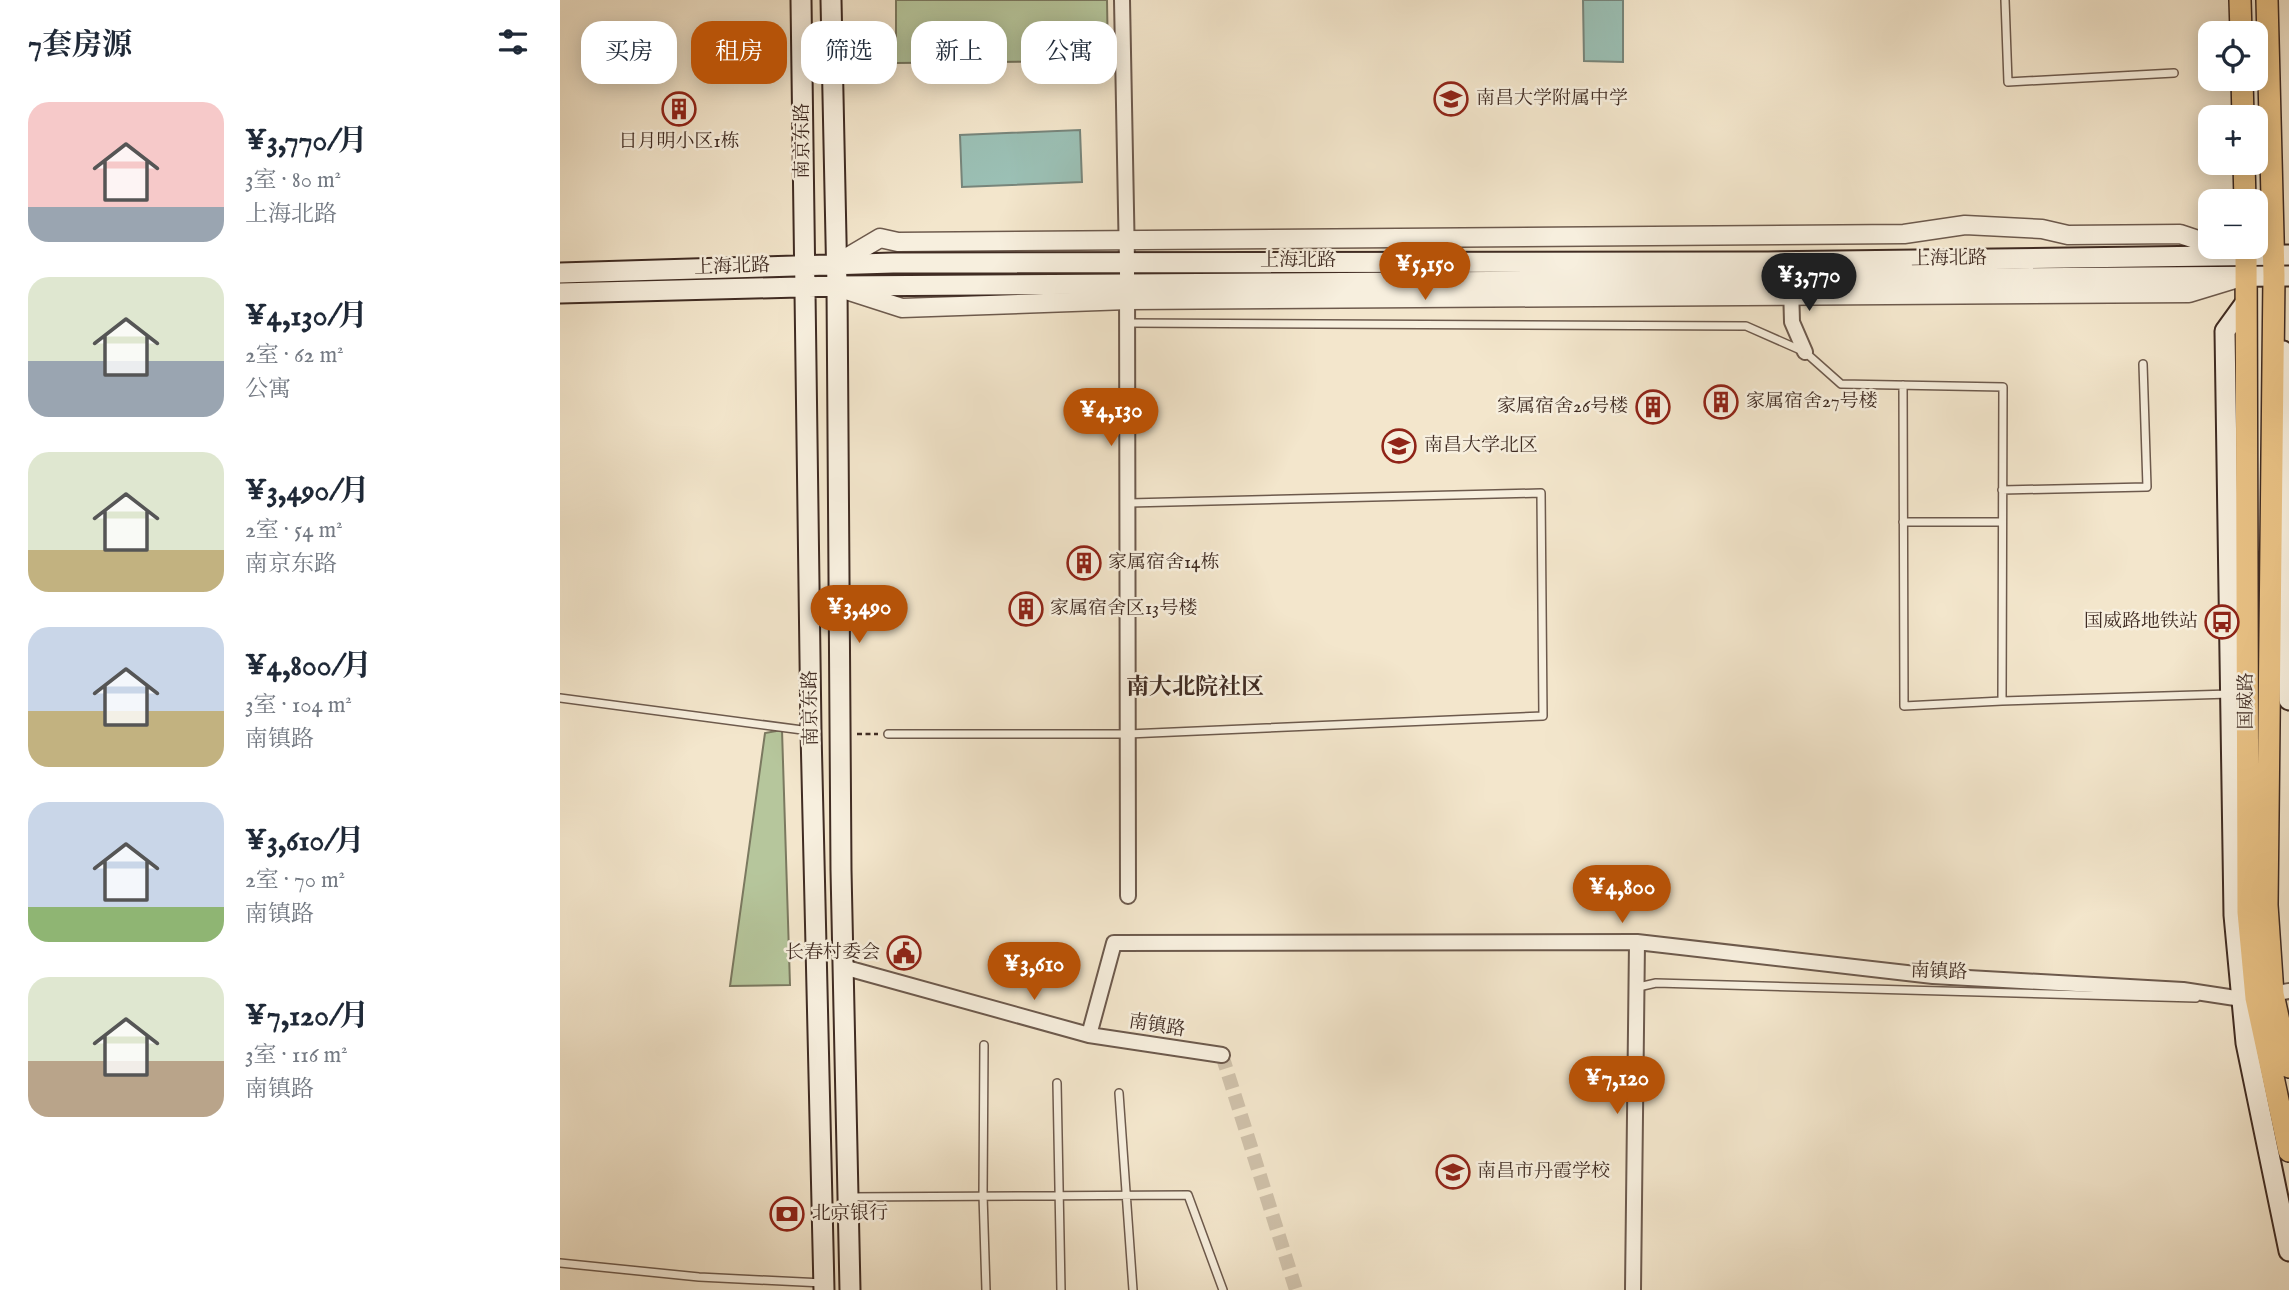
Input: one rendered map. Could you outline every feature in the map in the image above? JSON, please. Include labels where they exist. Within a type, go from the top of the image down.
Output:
[{"type":"main road","name":"南京东路","points":[[802,0],[803,265],[824,1287]]},
{"type":"main road","name":"南京东路","points":[[831,0],[837,286],[843,967],[850,1290]]},
{"type":"main road","points":[[2240,0],[2241,21]]},
{"type":"main road","name":"国威路","points":[[2267,0],[2282,266],[2274,303],[2265,995],[2289,1067]]},
{"type":"main road","name":"上海北路","points":[[560,272],[836,264],[1128,261],[1768,262],[2246,259],[2282,266]]},
{"type":"main road","name":"上海北路","points":[[560,293],[837,286],[1128,293],[1791,287],[2246,259]]},
{"type":"main road","name":"国威路","points":[[2246,259],[2239,693],[2248,912],[2265,995],[2289,1151]]},
{"type":"main road","points":[[2274,303],[2283,336],[2289,699]]},
{"type":"main road","points":[[2265,995],[2246,1043],[2289,1251]]},
{"type":"street","points":[[1122,0],[1128,261],[1128,896]]},
{"type":"street","points":[[836,264],[880,238],[898,242],[1905,234],[1965,225],[2042,229],[2068,235],[2180,234],[2198,240]]},
{"type":"street","points":[[1791,287],[1791,322],[1805,352]]},
{"type":"street","points":[[1089,1035],[1114,943],[1637,942],[1933,976],[2265,995]]},
{"type":"street","points":[[1633,1290],[1637,942]]},
{"type":"street","name":"南镇路","points":[[843,967],[1089,1035],[1222,1055]]},
{"type":"lane","points":[[2005,0],[2008,82],[2175,73]]},
{"type":"lane","points":[[1128,323],[1746,326],[1805,352],[1841,384],[2003,387],[2002,701]]},
{"type":"lane","points":[[2002,490],[2147,487],[2143,364]]},
{"type":"lane","points":[[1903,385],[1905,706],[2239,693]]},
{"type":"lane","points":[[888,734],[1128,734],[1544,716],[1541,493],[1129,503]]},
{"type":"lane","points":[[1903,522],[2002,522]]},
{"type":"lane","points":[[560,698],[811,731]]},
{"type":"lane","name":"南镇路","points":[[1635,988],[1656,983],[2265,995]]},
{"type":"lane","points":[[984,1045],[983,1195],[986,1290]]},
{"type":"lane","points":[[1057,1083],[1061,1290]]},
{"type":"lane","points":[[1119,1094],[1133,1290]]},
{"type":"lane","points":[[848,1197],[1188,1195],[1223,1290]]},
{"type":"lane","points":[[560,1263],[824,1287]]},
{"type":"path","points":[[840,734],[888,734]]},
{"type":"green space","points":[[896,0],[1107,0],[1107,21],[1021,21],[1021,62],[1007,62],[1007,21],[911,21],[911,63],[897,63]]},
{"type":"green space","points":[[782,730],[790,985],[730,986],[765,733]]},
{"type":"water","points":[[1583,0],[1623,0],[1623,62],[1584,61]]},
{"type":"water","points":[[1080,130],[1082,182],[962,187],[960,135]]},
{"type":"tunnel","points":[[1222,1055],[1296,1290]]},
{"type":"place","name":"南昌大学附属中学","points":[[1451,99]]},
{"type":"place","name":"日月明小区1栋","points":[[679,109]]},
{"type":"place","name":"家属宿舍27号楼","points":[[1721,402]]},
{"type":"place","name":"家属宿舍26号楼","points":[[1653,407]]},
{"type":"place","name":"南昌大学北区","points":[[1399,446]]},
{"type":"place","name":"家属宿舍14栋","points":[[1084,563]]},
{"type":"place","name":"家属宿舍区13号楼","points":[[1026,609]]},
{"type":"place","name":"国威路地铁站","points":[[2222,622]]},
{"type":"place","name":"长春村委会","points":[[904,953]]},
{"type":"place","name":"南昌市丹霞学校","points":[[1453,1172]]},
{"type":"place","name":"北京银行","points":[[787,1214]]},
{"type":"district","name":"南大北院社区","points":[[1195,687]]}]
